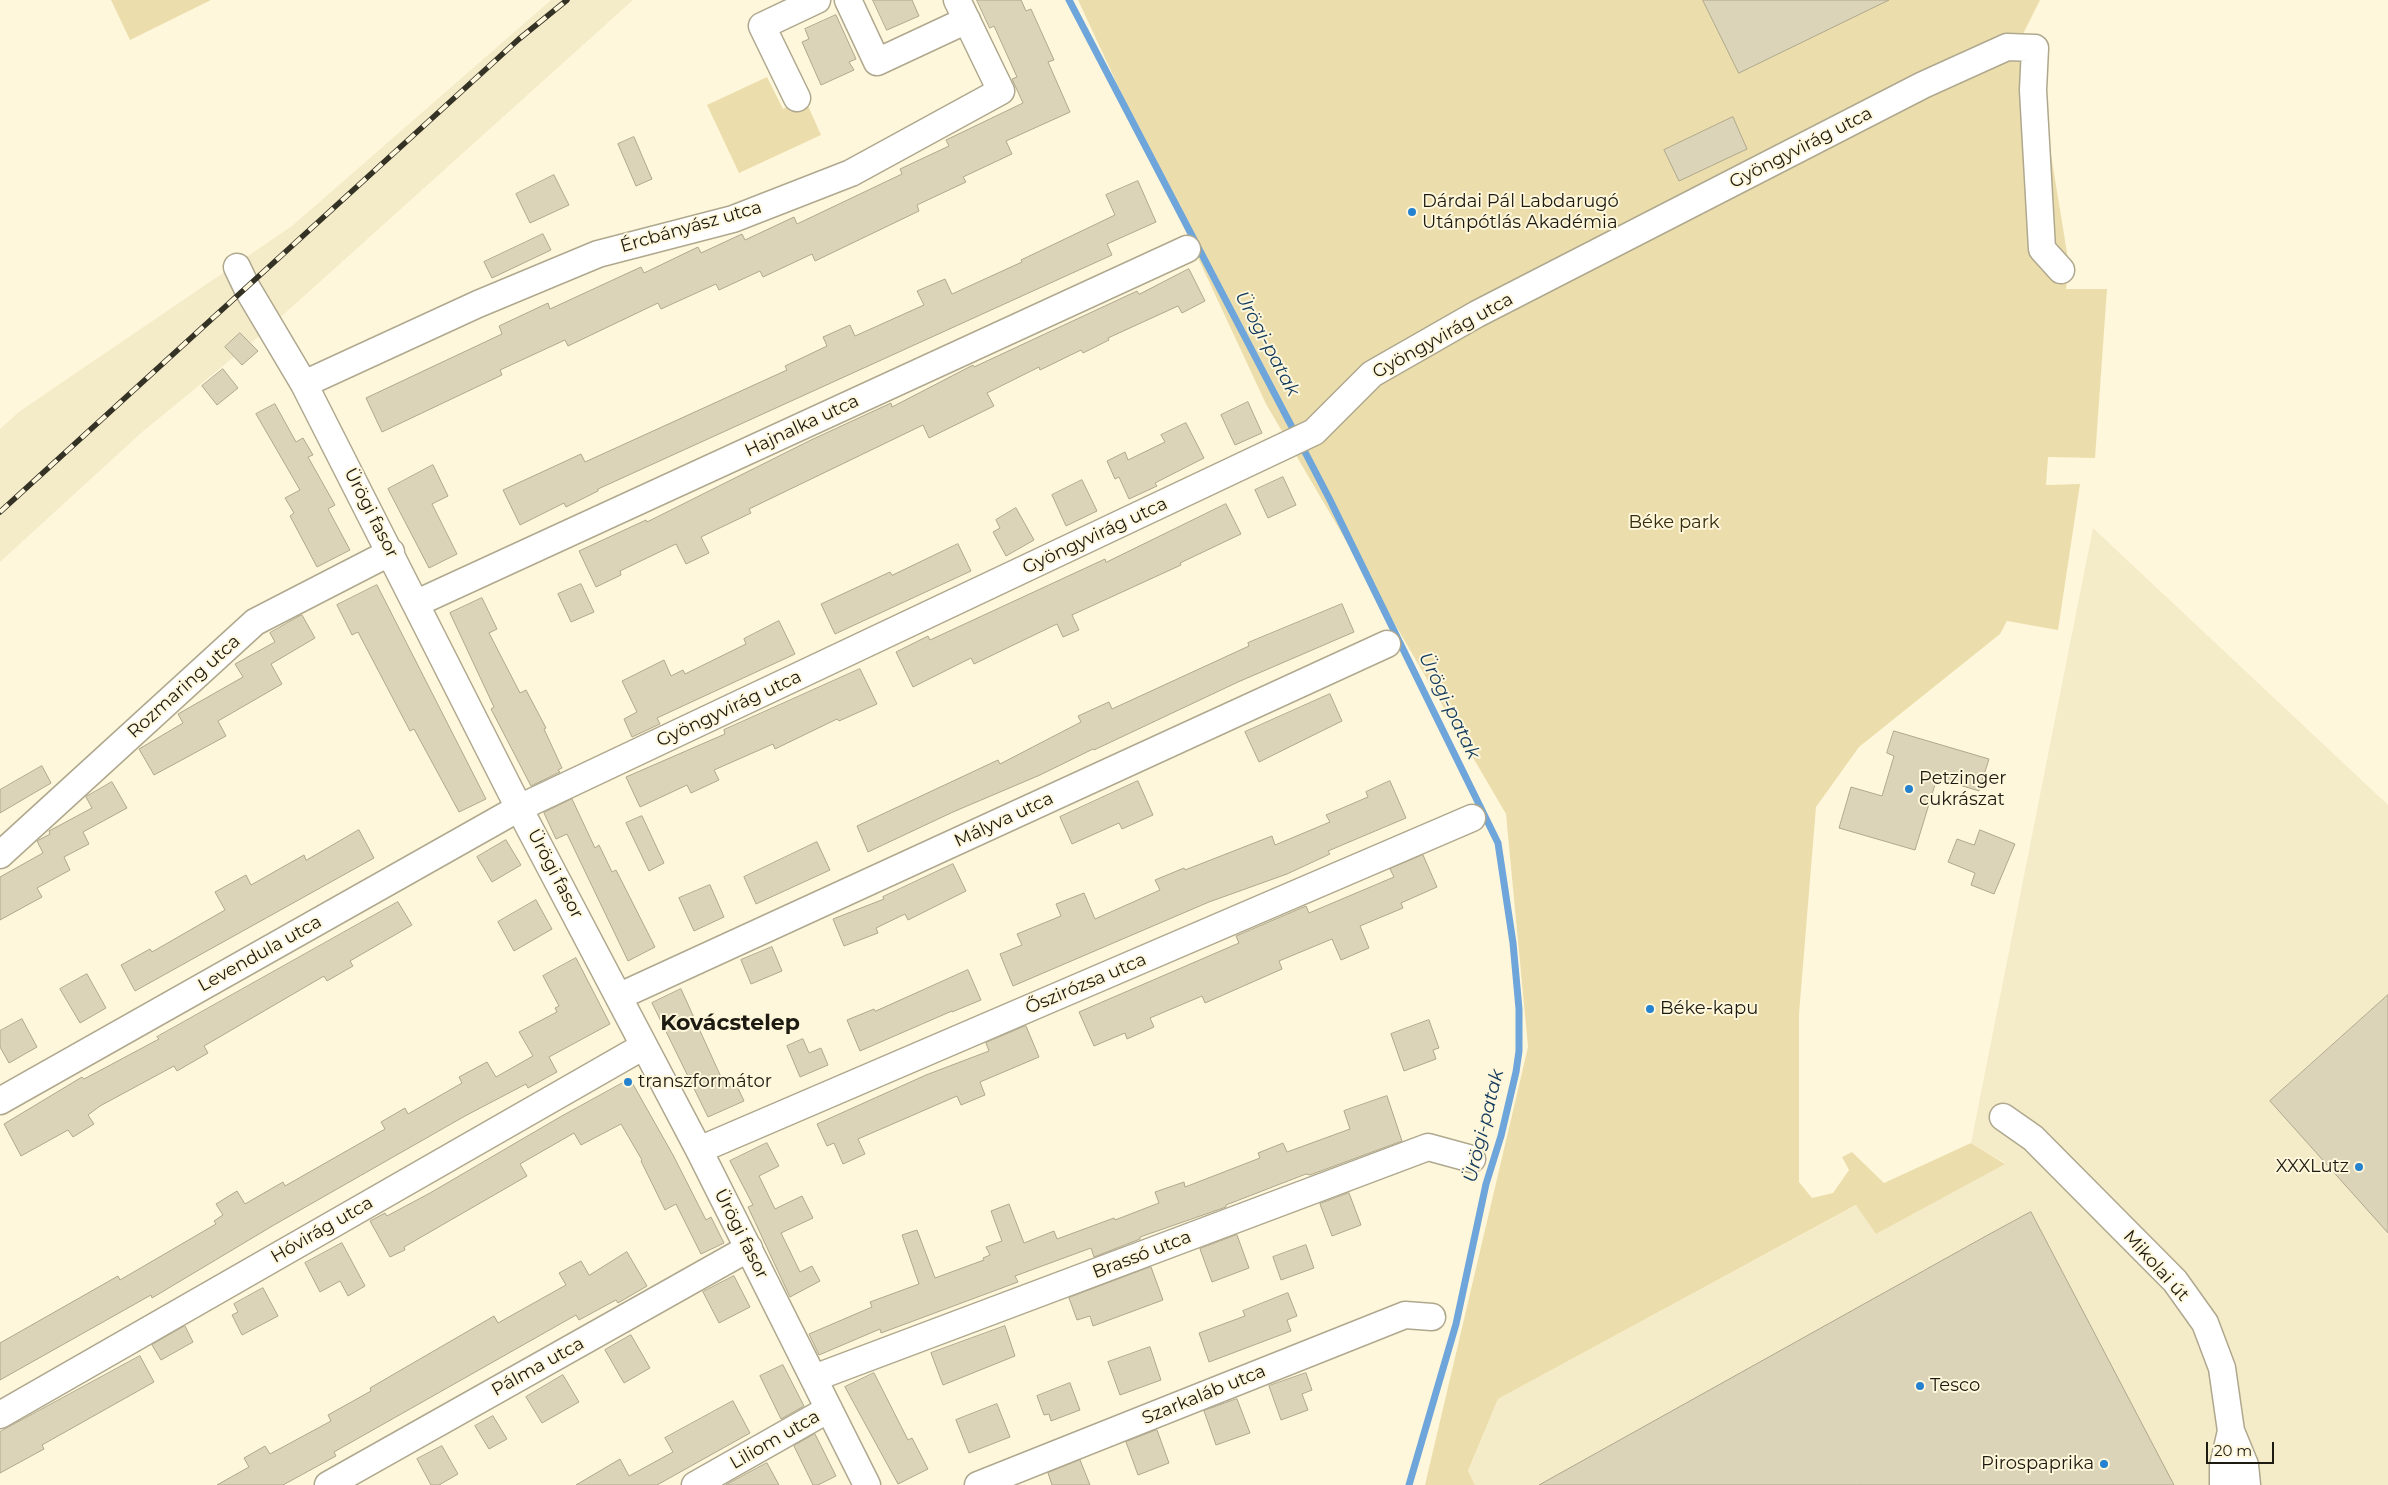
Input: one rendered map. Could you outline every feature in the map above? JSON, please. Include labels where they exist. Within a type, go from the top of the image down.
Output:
[{"type":"street","points":[[797,98],[762,26],[817,0]]},
{"type":"street","name":"Ércbányász utca","points":[[304,384],[478,304],[598,254],[733,219],[850,173],[1001,92],[962,10],[877,62],[848,0]]},
{"type":"street","name":"Gyöngyvirág utca","points":[[519,808],[1288,446],[1314,432],[1372,374],[1478,314],[1923,85],[2007,47],[2035,48],[2032,90],[2042,249],[2061,270]]},
{"type":"street","name":"Hajnalka utca","points":[[417,603],[1187,249]]},
{"type":"street","name":"Ürögi fasor","points":[[237,267],[247,288],[304,384],[391,552],[519,808],[620,996],[749,1248],[867,1485]]},
{"type":"street","name":"Rozmaring utca","points":[[0,855],[255,622],[391,552]]},
{"type":"street","name":"Mályva utca","points":[[620,996],[1387,644]]},
{"type":"street","name":"Levendula utca","points":[[0,1101],[519,808]]},
{"type":"street","name":"Őszirózsa utca","points":[[699,1150],[1472,818]]},
{"type":"street","name":"Hóvirág utca","points":[[0,1415],[644,1046]]},
{"type":"street","name":"Mikolai út","points":[[2003,1117],[2033,1138],[2175,1281],[2205,1323],[2218,1353],[2227,1393],[2231,1431],[2245,1465],[2248,1485]]},
{"type":"street","name":"Brassó utca","points":[[814,1378],[1428,1147],[1472,1159]]},
{"type":"street","name":"Pálma utca","points":[[328,1485],[749,1248]]},
{"type":"street","name":"Szarkaláb utca","points":[[978,1485],[1405,1315],[1432,1317]]},
{"type":"street","name":"Liliom utca","points":[[695,1485],[829,1409]]},
{"type":"street","points":[[2223,1485],[2223,1466],[2231,1431]]},
{"type":"shaded area","points":[[551,0],[633,0],[263,333],[141,433],[0,562],[0,429],[20,411],[292,226]]},
{"type":"shaded area","points":[[2093,528],[2388,805],[2388,1485],[1475,1485],[1468,1472],[1498,1399],[1857,1205],[1876,1234],[2005,1163],[1971,1143]]},
{"type":"green space","points":[[111,0],[211,0],[130,40]]},
{"type":"green space","name":"Béke park","points":[[1078,0],[2040,0],[2023,34],[2041,93],[2069,265],[2066,289],[2107,289],[2095,458],[2048,457],[2046,485],[2080,484],[2058,630],[2007,621],[2000,634],[1859,747],[1816,807],[1799,1014],[1799,1182],[1812,1198],[1833,1193],[1849,1170],[1842,1157],[1852,1152],[1884,1183],[1971,1143],[2005,1164],[1876,1234],[1856,1205],[1498,1399],[1468,1471],[1475,1485],[1425,1485],[1528,1047],[1506,814],[1266,404]]},
{"type":"green space","points":[[767,77],[783,109],[805,99],[821,135],[739,173],[707,105]]},
{"type":"building","points":[[873,0],[912,0],[919,16],[887,30]]},
{"type":"building","points":[[977,0],[1021,0],[1026,11],[1031,9],[1054,60],[1048,62],[1070,112],[1006,141],[1012,154],[963,177],[966,182],[917,205],[919,211],[815,261],[812,254],[763,277],[760,271],[719,290],[716,284],[661,309],[658,303],[568,346],[565,340],[500,370],[502,375],[382,432],[366,398],[502,334],[499,326],[548,303],[550,309],[641,267],[644,273],[698,247],[701,253],[742,234],[745,240],[794,217],[797,224],[902,174],[900,169],[949,146],[946,140],[1023,103],[1012,79],[1017,77],[994,26],[990,28]]},
{"type":"building","points":[[1703,0],[1889,0],[1739,73]]},
{"type":"building","points":[[836,15],[856,59],[849,62],[854,70],[821,85],[802,42],[809,39],[805,29]]},
{"type":"building","points":[[1733,117],[1747,149],[1679,181],[1664,150]]},
{"type":"building","points":[[634,137],[652,179],[636,186],[618,144]]},
{"type":"building","points":[[554,175],[569,205],[530,223],[516,194]]},
{"type":"building","points":[[1138,181],[1156,222],[1107,244],[1112,255],[598,489],[598,491],[566,507],[564,503],[520,525],[503,490],[581,454],[585,462],[787,370],[785,366],[827,346],[823,337],[850,325],[855,336],[924,305],[917,291],[945,279],[952,294],[1022,262],[1021,260],[1115,215],[1106,195]]},
{"type":"building","points":[[543,234],[551,250],[492,278],[484,262]]},
{"type":"building","points":[[1189,269],[1205,301],[1182,313],[1178,306],[1108,338],[1109,340],[1083,353],[1081,350],[1040,370],[1039,367],[987,393],[994,406],[929,438],[923,425],[749,509],[751,513],[701,537],[709,553],[686,564],[676,544],[620,571],[621,575],[596,587],[579,551],[646,520],[647,522],[811,440],[891,403],[892,407],[973,365],[974,367],[1137,291],[1139,294]]},
{"type":"building","points":[[240,333],[258,351],[242,365],[225,347]]},
{"type":"building","points":[[223,369],[238,388],[217,405],[202,386]]},
{"type":"building","points":[[1248,402],[1262,433],[1235,445],[1221,415]]},
{"type":"building","points":[[275,404],[296,442],[303,438],[313,455],[308,457],[335,505],[328,509],[350,550],[317,567],[290,516],[294,513],[285,498],[300,490],[256,414]]},
{"type":"building","points":[[1186,423],[1204,458],[1155,483],[1157,486],[1129,499],[1119,477],[1115,479],[1107,461],[1125,452],[1128,460],[1165,442],[1161,435]]},
{"type":"building","points":[[433,465],[448,496],[432,504],[457,554],[429,568],[388,489]]},
{"type":"building","points":[[1283,477],[1296,505],[1268,518],[1255,490]]},
{"type":"building","points":[[1082,480],[1097,511],[1066,526],[1052,495]]},
{"type":"building","points":[[1226,504],[1241,534],[1180,563],[1181,565],[1072,615],[1079,630],[1063,637],[1057,624],[974,664],[971,658],[913,687],[896,652],[928,636],[930,640],[1105,559],[1106,562]]},
{"type":"building","points":[[1016,508],[1034,540],[1006,556],[993,532],[1000,528],[996,520]]},
{"type":"building","points":[[958,544],[971,571],[835,634],[821,604],[890,572],[892,575]]},
{"type":"building","points":[[581,584],[594,612],[571,622],[558,594]]},
{"type":"building","points":[[377,585],[486,799],[459,812],[414,729],[410,731],[358,632],[352,635],[337,605]]},
{"type":"building","points":[[482,598],[497,629],[489,633],[520,693],[526,690],[546,728],[544,729],[562,768],[558,770],[560,772],[531,786],[491,709],[494,707],[450,613]]},
{"type":"building","points":[[1342,604],[1354,632],[1238,682],[1040,775],[953,812],[868,852],[857,826],[998,760],[1000,764],[1081,722],[1078,716],[1109,702],[1112,709],[1249,646],[1248,643]]},
{"type":"building","points":[[302,615],[315,638],[271,664],[282,684],[218,721],[226,736],[154,775],[139,749],[183,723],[178,714],[243,677],[235,664],[275,642],[270,633]]},
{"type":"building","points":[[779,621],[795,654],[657,718],[660,724],[632,737],[624,719],[637,712],[622,681],[664,660],[671,676],[683,670],[685,674],[746,644],[744,639]]},
{"type":"building","points":[[860,669],[877,704],[839,721],[837,719],[775,749],[773,744],[714,770],[719,780],[691,793],[687,785],[640,807],[626,777],[725,734],[724,730]]},
{"type":"building","points":[[1330,694],[1342,721],[1259,762],[1245,732]]},
{"type":"building","name":"Petzinger cukrászat","points":[[1894,731],[1989,759],[1979,791],[1937,778],[1915,850],[1839,828],[1851,787],[1882,796],[1894,756],[1887,753]]},
{"type":"building","points":[[42,766],[51,783],[0,813],[0,790]]},
{"type":"building","points":[[1138,781],[1153,815],[1122,829],[1119,823],[1072,844],[1060,817]]},
{"type":"building","points":[[1390,781],[1406,818],[1328,851],[1330,854],[1287,874],[1209,902],[1013,986],[1000,954],[1022,945],[1017,934],[1061,916],[1056,904],[1084,893],[1095,919],[1160,890],[1155,880],[1184,868],[1185,870],[1272,836],[1275,845],[1330,822],[1326,815],[1368,797],[1366,792]]},
{"type":"building","points":[[112,782],[127,808],[83,832],[89,844],[64,857],[70,870],[37,888],[42,897],[0,920],[0,877],[43,853],[37,841],[50,834],[49,831],[92,808],[86,797]]},
{"type":"building","points":[[572,799],[595,848],[599,845],[612,872],[616,870],[655,947],[628,961],[567,834],[556,839],[544,813]]},
{"type":"building","points":[[642,816],[664,863],[649,871],[626,823]]},
{"type":"building","points":[[359,830],[374,858],[135,991],[121,965],[150,949],[152,952],[225,910],[215,892],[246,875],[251,885],[304,855],[306,860]]},
{"type":"building","points":[[1980,830],[2015,844],[1994,894],[1971,885],[1975,873],[1948,862],[1957,839],[1974,845]]},
{"type":"building","points":[[506,840],[521,865],[492,882],[477,857]]},
{"type":"building","points":[[817,842],[830,870],[756,904],[744,877]]},
{"type":"building","points":[[1423,855],[1437,887],[1401,903],[1403,908],[1360,926],[1369,948],[1341,960],[1332,939],[1279,961],[1282,969],[1205,1003],[1202,996],[1150,1018],[1154,1027],[1127,1039],[1125,1033],[1094,1046],[1079,1012],[1239,943],[1236,936],[1306,906],[1309,913],[1394,877],[1390,869]]},
{"type":"building","points":[[953,864],[966,891],[908,920],[905,914],[876,928],[878,933],[844,946],[833,919],[884,899],[883,897]]},
{"type":"building","points":[[710,885],[724,917],[694,931],[679,898]]},
{"type":"building","points":[[536,900],[552,929],[514,951],[498,922]]},
{"type":"building","points":[[398,902],[412,925],[350,961],[353,966],[327,981],[324,976],[204,1046],[208,1053],[177,1071],[174,1066],[100,1106],[88,1115],[94,1124],[73,1137],[68,1130],[21,1156],[4,1124],[82,1077],[84,1079],[159,1039],[157,1037]]},
{"type":"building","points":[[772,947],[782,971],[751,984],[741,960]]},
{"type":"building","points":[[576,958],[610,1024],[549,1057],[557,1072],[528,1088],[526,1084],[465,1116],[274,1225],[152,1298],[151,1295],[0,1380],[0,1343],[118,1276],[120,1280],[216,1224],[214,1221],[223,1215],[216,1204],[237,1191],[245,1204],[283,1182],[285,1186],[385,1129],[381,1122],[405,1108],[408,1114],[462,1083],[459,1077],[487,1062],[496,1077],[533,1056],[519,1032],[557,1012],[555,1008],[559,1006],[543,976]]},
{"type":"building","points":[[968,970],[981,1000],[860,1051],[847,1020],[874,1009],[875,1011]]},
{"type":"building","points":[[87,974],[106,1008],[80,1023],[60,989]]},
{"type":"building","points":[[681,989],[721,1077],[723,1076],[728,1087],[736,1084],[744,1101],[708,1117],[652,1003]]},
{"type":"building","name":"XXXLutz","points":[[2388,995],[2388,1233],[2270,1101]]},
{"type":"building","points":[[22,1019],[37,1047],[9,1063],[0,1047],[0,1031]]},
{"type":"building","points":[[1429,1020],[1439,1048],[1433,1050],[1436,1059],[1404,1071],[1391,1034]]},
{"type":"building","points":[[1026,1026],[1039,1057],[980,1082],[985,1095],[961,1105],[957,1096],[858,1139],[865,1154],[843,1164],[834,1143],[827,1146],[817,1124],[926,1075],[989,1051],[986,1043]]},
{"type":"building","points":[[803,1039],[809,1053],[821,1048],[828,1065],[800,1077],[787,1046]]},
{"type":"building","points":[[630,1079],[673,1155],[706,1220],[711,1217],[724,1243],[701,1254],[676,1204],[665,1210],[642,1160],[621,1124],[581,1145],[574,1133],[520,1164],[527,1176],[404,1247],[405,1250],[390,1257],[370,1221],[385,1213],[387,1216],[430,1193],[560,1117]]},
{"type":"building","points":[[1387,1096],[1402,1141],[1310,1175],[1306,1174],[1226,1205],[1226,1207],[1140,1237],[1140,1239],[1094,1257],[1091,1248],[1015,1276],[1018,1282],[881,1333],[880,1329],[819,1355],[809,1334],[872,1307],[870,1302],[919,1284],[902,1235],[917,1230],[935,1278],[984,1260],[983,1258],[990,1255],[986,1247],[1002,1241],[991,1211],[1009,1204],[1024,1243],[1054,1231],[1057,1239],[1159,1203],[1155,1192],[1184,1182],[1185,1187],[1260,1158],[1258,1153],[1283,1143],[1287,1152],[1350,1129],[1344,1111]]},
{"type":"building","points":[[767,1143],[779,1166],[759,1176],[775,1209],[802,1196],[813,1218],[781,1233],[800,1272],[812,1266],[820,1281],[790,1297],[748,1207],[753,1205],[730,1161]]},
{"type":"building","points":[[1349,1193],[1361,1225],[1332,1236],[1320,1204]]},
{"type":"building","name":"Tesco","points":[[2031,1212],[2174,1485],[1539,1485],[1986,1236]]},
{"type":"building","points":[[1237,1235],[1249,1268],[1212,1282],[1200,1249]]},
{"type":"building","points":[[342,1243],[365,1286],[348,1296],[340,1281],[320,1292],[305,1263]]},
{"type":"building","points":[[1306,1245],[1314,1268],[1281,1280],[1273,1257]]},
{"type":"building","points":[[627,1252],[647,1286],[618,1303],[616,1300],[579,1320],[576,1315],[334,1452],[336,1456],[283,1485],[217,1485],[249,1467],[244,1458],[265,1446],[270,1454],[331,1421],[328,1415],[371,1391],[370,1388],[494,1316],[498,1323],[566,1285],[559,1273],[581,1261],[589,1275]]},
{"type":"building","points":[[1151,1267],[1163,1300],[1093,1326],[1090,1316],[1077,1320],[1069,1298]]},
{"type":"building","points":[[734,1276],[750,1307],[719,1323],[703,1292]]},
{"type":"building","points":[[263,1288],[278,1316],[242,1335],[232,1315],[238,1312],[234,1304]]},
{"type":"building","points":[[1288,1293],[1297,1316],[1287,1320],[1291,1331],[1209,1362],[1199,1333],[1245,1316],[1243,1311]]},
{"type":"building","points":[[185,1326],[193,1342],[161,1360],[152,1345]]},
{"type":"building","points":[[1005,1326],[1015,1356],[943,1385],[931,1353]]},
{"type":"building","points":[[631,1335],[650,1368],[624,1383],[605,1350]]},
{"type":"building","points":[[1150,1347],[1161,1380],[1120,1395],[1108,1362]]},
{"type":"building","points":[[140,1356],[154,1382],[42,1445],[44,1449],[0,1473],[0,1432]]},
{"type":"building","points":[[783,1365],[804,1406],[781,1419],[760,1376]]},
{"type":"building","points":[[874,1373],[908,1440],[912,1438],[928,1469],[898,1484],[845,1387]]},
{"type":"building","points":[[1306,1373],[1312,1390],[1302,1394],[1308,1410],[1281,1420],[1269,1386]]},
{"type":"building","points":[[563,1375],[579,1402],[542,1423],[526,1397]]},
{"type":"building","points":[[1070,1383],[1080,1410],[1051,1421],[1049,1414],[1044,1415],[1037,1396]]},
{"type":"building","points":[[1237,1399],[1250,1433],[1216,1445],[1204,1411]]},
{"type":"building","points":[[733,1401],[750,1433],[657,1485],[576,1485],[620,1459],[629,1476],[673,1452],[665,1438]]},
{"type":"building","points":[[997,1404],[1010,1437],[969,1453],[956,1420]]},
{"type":"building","points":[[493,1416],[507,1439],[489,1449],[475,1426]]},
{"type":"building","points":[[1157,1430],[1169,1463],[1138,1475],[1126,1442]]},
{"type":"building","points":[[815,1434],[836,1476],[818,1485],[813,1485],[794,1446]]},
{"type":"building","points":[[442,1446],[458,1474],[439,1485],[431,1485],[417,1459]]},
{"type":"building","points":[[1080,1460],[1090,1485],[1052,1485],[1048,1473]]},
{"type":"building","points":[[767,1463],[779,1485],[726,1485]]},
{"type":"waterway","name":"Ürögi-patak","points":[[1069,0],[1329,498],[1498,843],[1513,943],[1519,1009],[1519,1051],[1501,1136],[1486,1184],[1456,1324],[1409,1485]]},
{"type":"railway","points":[[0,512],[519,39],[567,0]]},
{"type":"place","name":"Dárdai Pál Labdarugó Utánpótlás Akadémia","points":[[1412,212]]},
{"type":"place","name":"Petzinger cukrászat","points":[[1909,789]]},
{"type":"place","name":"Béke-kapu","points":[[1650,1009]]},
{"type":"place","name":"transzformátor","points":[[628,1082]]},
{"type":"place","name":"XXXLutz","points":[[2359,1167]]},
{"type":"place","name":"Tesco","points":[[1920,1386]]},
{"type":"place","name":"Pirospaprika","points":[[2104,1464]]},
{"type":"district","name":"Kovácstelep","points":[[730,1024]]}]
